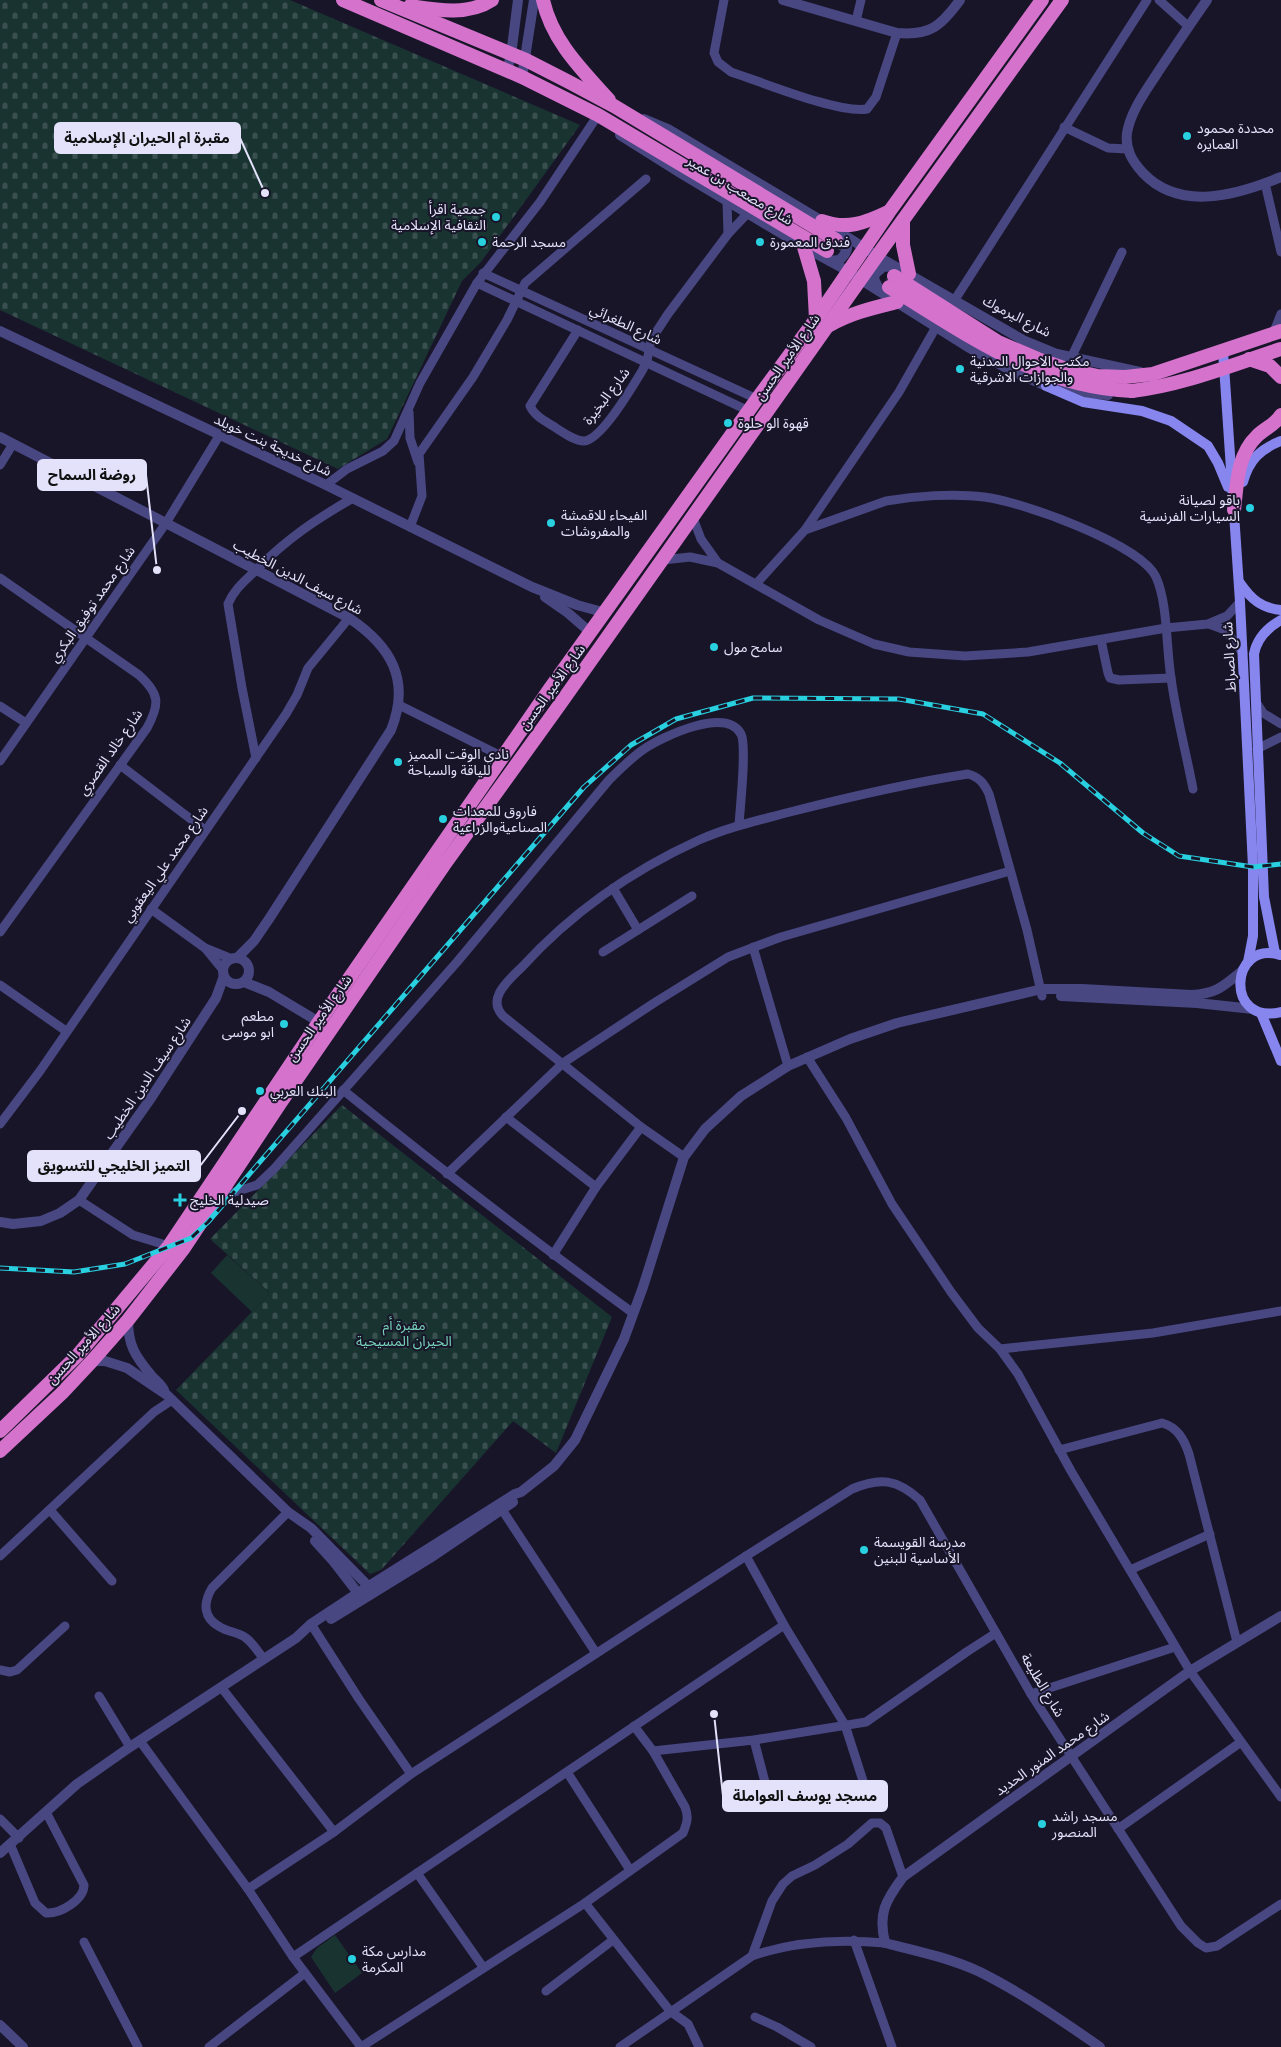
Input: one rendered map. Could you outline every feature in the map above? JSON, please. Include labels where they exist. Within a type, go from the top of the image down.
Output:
[{"type":"highway","name":"شارع مصعب بن عمير","points":[[343,0],[522,77],[603,118],[835,247]]},
{"type":"highway","points":[[384,1],[440,11],[472,8],[492,0]]},
{"type":"highway","points":[[543,0],[553,30],[569,54],[618,109]]},
{"type":"highway","name":"شارع الأمير الحسن","points":[[0,1451],[62,1393],[92,1360],[128,1320],[184,1248],[280,1102],[444,865],[693,518],[822,323],[847,271],[1042,0]]},
{"type":"highway","name":"شارع الأمير الحسن","points":[[0,1431],[77,1356],[169,1246],[319,1022],[503,757],[753,405],[862,279],[1062,0]]},
{"type":"highway","name":"شارع مصعب بن عمير","points":[[384,1],[526,60],[618,109],[835,247]]},
{"type":"highway","points":[[822,221],[836,226],[853,225],[889,212]]},
{"type":"highway","points":[[903,221],[903,245],[910,274]]},
{"type":"highway","points":[[804,247],[814,281],[822,323],[897,302]]},
{"type":"highway","name":"شارع اليرموك","points":[[889,280],[998,342],[1070,370],[1098,376],[1125,377],[1153,374],[1274,334]]},
{"type":"highway","name":"شارع اليرموك","points":[[889,280],[1024,366],[1079,389],[1132,391],[1155,388],[1190,379],[1281,348]]},
{"type":"highway","points":[[1249,359],[1270,366],[1281,377]]},
{"type":"highway","points":[[1234,516],[1239,466],[1245,451],[1258,435],[1277,422],[1281,415]]},
{"type":"main road","points":[[1274,334],[1281,348]]},
{"type":"main road","name":"شارع الصراط","points":[[1223,351],[1243,653],[1253,867],[1253,936],[1239,981],[1240,992],[1245,1001],[1257,1011],[1281,1061]]},
{"type":"main road","points":[[1046,386],[1084,402],[1131,408],[1171,421],[1208,446],[1218,462],[1232,494]]},
{"type":"main road","points":[[1234,516],[1242,483],[1250,463],[1260,451],[1281,441]]},
{"type":"main road","points":[[1238,580],[1254,601],[1268,608],[1281,610]]},
{"type":"main road","name":"شارع الصراط","points":[[1278,954],[1264,897],[1257,749],[1256,646],[1264,632],[1281,620]]},
{"type":"main road","points":[[1245,966],[1256,956],[1265,953],[1278,954]]},
{"type":"main road","points":[[1257,1011],[1271,1014],[1281,1012]]},
{"type":"street","points":[[507,71],[511,55],[518,0]]},
{"type":"street","points":[[522,77],[534,0]]},
{"type":"street","points":[[724,0],[714,53],[724,68],[826,104],[859,111],[867,109],[876,97],[897,33]]},
{"type":"street","points":[[783,0],[897,33],[915,35],[928,31],[949,15],[960,0]]},
{"type":"street","points":[[856,21],[861,0]]},
{"type":"street","points":[[954,301],[1147,0]]},
{"type":"street","points":[[1159,0],[1188,26]]},
{"type":"street","points":[[1207,0],[1140,101],[1127,133],[1127,149],[1136,165],[1153,184],[1170,192],[1189,196],[1208,197],[1246,190],[1281,177]]},
{"type":"street","name":"شارع مصعب بن عمير","points":[[618,109],[668,129],[822,221],[847,271],[862,279]]},
{"type":"street","points":[[326,485],[347,469],[383,450],[397,436],[425,375],[483,273],[540,202],[603,118]]},
{"type":"street","name":"شارع مصعب بن عمير","points":[[603,118],[631,143],[804,247],[864,248],[877,256]]},
{"type":"street","points":[[1064,127],[1108,148],[1127,149]]},
{"type":"street","points":[[419,465],[421,451],[473,377],[521,291],[532,276],[646,178]]},
{"type":"street","points":[[1265,184],[1281,252]]},
{"type":"street","points":[[727,201],[728,234]]},
{"type":"street","name":"شارع البخيرة","points":[[578,330],[530,406],[538,417],[574,438],[583,441],[591,439],[597,434],[637,380],[647,362],[651,340],[668,314],[728,234],[747,214]]},
{"type":"street","points":[[1071,358],[1122,252]]},
{"type":"street","name":"شارع اليرموك","points":[[877,256],[897,302],[1012,371],[1046,386],[1079,389]]},
{"type":"street","name":"شارع الطغرائي","points":[[483,273],[649,349],[753,405]]},
{"type":"street","name":"شارع اليرموك","points":[[862,279],[889,280],[910,274],[1023,340],[1071,358],[1153,374]]},
{"type":"street","name":"شارع الطغرائي","points":[[477,283],[647,362],[753,405]]},
{"type":"street","points":[[1274,334],[1281,314]]},
{"type":"street","points":[[756,584],[805,530],[899,392],[936,327]]},
{"type":"street","name":"شارع خديجة بنت خويلد","points":[[0,331],[326,485],[532,587],[577,605],[606,613]]},
{"type":"street","points":[[409,408],[410,438],[422,479],[422,496],[410,527]]},
{"type":"street","name":"شارع محمد توفيق البكري","points":[[0,760],[166,523],[219,436]]},
{"type":"street","name":"شارع سيف الدين الخطيب","points":[[0,437],[349,618],[364,628],[392,660],[397,674],[400,705],[392,730],[254,941],[234,959]]},
{"type":"street","points":[[0,465],[13,444]]},
{"type":"street","points":[[805,530],[886,501],[964,496],[985,497],[1009,502],[1078,526],[1143,560],[1156,577],[1166,628],[1170,678],[1193,789]]},
{"type":"street","points":[[256,758],[228,604],[232,595],[289,539],[353,498]]},
{"type":"street","points":[[693,518],[701,539],[718,562]]},
{"type":"street","points":[[663,560],[675,557],[690,557],[718,562],[846,634],[874,644],[910,652],[965,656],[1028,652],[1166,628],[1208,624],[1227,616],[1240,602]]},
{"type":"street","name":"شارع خالد القصري","points":[[0,578],[139,675],[154,690],[156,698],[155,710],[147,728],[0,932]]},
{"type":"street","name":"شارع خديجة بنت خويلد","points":[[532,587],[568,613],[591,633]]},
{"type":"street","name":"شارع محمد علي اليعقوبي","points":[[0,1124],[256,758],[292,703],[308,668],[349,618]]},
{"type":"street","points":[[1208,624],[1225,630],[1243,653]]},
{"type":"street","points":[[1101,640],[1110,678],[1118,680],[1170,678]]},
{"type":"street","points":[[1256,701],[1263,713],[1281,724]]},
{"type":"street","points":[[400,705],[503,757]]},
{"type":"street","points":[[0,706],[26,723]]},
{"type":"street","points":[[219,1197],[248,1189],[263,1180],[487,927],[609,780],[632,758],[669,736],[698,725],[724,722],[736,727],[741,734],[744,754],[739,825]]},
{"type":"street","points":[[1257,749],[1281,737]]},
{"type":"street","points":[[120,765],[205,830]]},
{"type":"street","points":[[684,1157],[641,1127],[503,1016],[497,1009],[496,997],[511,978],[549,938],[589,904],[613,888],[700,839],[739,825],[869,792],[968,774],[980,780],[985,786],[1010,871],[1042,993]]},
{"type":"street","points":[[447,1174],[563,1064],[670,992],[728,957],[781,937],[1010,871]]},
{"type":"street","points":[[613,888],[638,930]]},
{"type":"street","points":[[603,952],[692,896]]},
{"type":"street","points":[[151,909],[205,948],[244,961],[269,992]]},
{"type":"street","name":"شارع سيف الدين الخطيب","points":[[249,969],[254,941]]},
{"type":"street","points":[[753,947],[788,1066]]},
{"type":"street","points":[[205,948],[228,982],[239,983],[269,992],[319,1022]]},
{"type":"street","points":[[223,973],[226,963],[234,959]]},
{"type":"street","points":[[0,1853],[77,1784],[140,1740],[360,1596],[500,1507],[518,1498],[521,1492],[554,1466],[575,1440],[624,1339],[648,1272],[684,1157],[705,1129],[741,1096],[788,1066],[807,1057],[850,1039],[897,1023],[1018,996],[1082,989],[1191,995],[1207,994],[1223,987],[1245,966]]},
{"type":"street","points":[[239,983],[248,977],[249,969]]},
{"type":"street","name":"شارع سيف الدين الخطيب","points":[[0,1222],[13,1224],[42,1221],[60,1213],[80,1200],[216,998],[223,973]]},
{"type":"street","name":"شارع سيف الدين الخطيب","points":[[216,998],[239,983]]},
{"type":"street","points":[[0,985],[66,1031]]},
{"type":"street","points":[[1042,993],[1257,1011]]},
{"type":"street","points":[[807,1057],[846,1118],[892,1204],[951,1292],[978,1328],[1000,1349],[1018,1374],[1059,1450],[1190,1671],[1281,1797]]},
{"type":"street","points":[[343,1090],[447,1174],[633,1313]]},
{"type":"street","points":[[506,1117],[596,1187]]},
{"type":"street","points":[[553,1255],[596,1187],[641,1127]]},
{"type":"street","points":[[80,1200],[133,1235],[169,1246],[184,1248]]},
{"type":"street","points":[[1000,1349],[1153,1333],[1281,1311]]},
{"type":"street","points":[[128,1320],[129,1341],[132,1350],[163,1387],[169,1398]]},
{"type":"street","points":[[92,1360],[105,1360],[128,1368],[169,1398],[288,1512],[311,1528],[372,1589]]},
{"type":"street","points":[[0,1556],[169,1398]]},
{"type":"street","points":[[1059,1450],[1162,1423],[1171,1426],[1186,1444],[1237,1642]]},
{"type":"street","name":"شارع الطليعة","points":[[746,1556],[852,1489],[867,1483],[880,1482],[896,1483],[908,1489],[920,1500],[1031,1694],[1181,1926],[1198,1943],[1206,1948],[1217,1946],[1281,1904]]},
{"type":"street","points":[[500,1507],[596,1653]]},
{"type":"street","points":[[50,1510],[112,1580]]},
{"type":"street","points":[[264,1659],[245,1637],[222,1629],[209,1619],[205,1602],[212,1588],[288,1512]]},
{"type":"street","points":[[299,1521],[306,1532],[334,1562],[360,1596]]},
{"type":"street","points":[[1130,1570],[1210,1534]]},
{"type":"street","points":[[248,1889],[334,1832],[411,1774],[746,1556],[784,1625],[845,1725],[865,1787]]},
{"type":"street","name":"شارع محمد المنور الحديد","points":[[885,1944],[882,1930],[882,1915],[885,1903],[888,1896],[903,1877],[1190,1671],[1281,1616]]},
{"type":"street","points":[[293,1957],[784,1625]]},
{"type":"street","points":[[0,1670],[10,1672],[17,1670],[65,1626]]},
{"type":"street","points":[[313,1627],[359,1699],[411,1774]]},
{"type":"street","points":[[652,1751],[754,1740],[866,1722],[968,1650],[996,1633]]},
{"type":"street","points":[[1031,1694],[1175,1647]]},
{"type":"street","points":[[221,1687],[334,1832]]},
{"type":"street","points":[[100,1696],[130,1747]]},
{"type":"street","points":[[140,1740],[248,1889],[293,1957],[361,2047],[585,1903],[683,1833],[688,1815],[686,1807],[652,1751],[634,1726]]},
{"type":"street","points":[[754,1740],[771,1805]]},
{"type":"street","points":[[1118,1829],[1241,1742]]},
{"type":"street","points":[[566,1772],[630,1870]]},
{"type":"street","points":[[0,1818],[15,1841],[35,1904],[46,1913],[57,1912],[81,1897],[84,1892],[84,1885],[46,1812]]},
{"type":"street","points":[[752,1956],[772,1901],[783,1884],[792,1876],[815,1865],[848,1844],[872,1823],[880,1823],[886,1828],[903,1877]]},
{"type":"street","points":[[417,1873],[483,1967]]},
{"type":"street","points":[[585,1903],[670,2011],[688,2024],[699,2047]]},
{"type":"street","points":[[546,1991],[613,1940]]},
{"type":"street","points":[[854,1940],[892,2047]]},
{"type":"street","points":[[620,2047],[752,1956],[777,1947],[795,1944],[854,1940],[885,1944],[931,1955],[980,1973],[1025,1997],[1100,2047]]},
{"type":"street","points":[[84,1942],[138,2047]]},
{"type":"street","points":[[209,2047],[305,1973]]},
{"type":"street","points":[[755,2017],[777,2027],[811,2047]]},
{"type":"street","points":[[0,2025],[23,2047]]},
{"type":"green space","points":[[0,0],[290,0],[580,125],[481,262],[462,281],[387,439],[338,469],[0,310]]},
{"type":"green space","name":"مقبرة أم الحيران المسيحية","points":[[342,1105],[612,1317],[556,1453],[513,1421],[381,1570],[370,1574],[176,1390],[270,1293],[210,1239]]},
{"type":"green space","points":[[227,1255],[270,1293],[252,1312],[211,1273]]},
{"type":"green space","points":[[335,1935],[362,1973],[335,1993],[311,1957],[317,1948]]},
{"type":"tunnel","points":[[836,240],[894,276]]},
{"type":"railway","points":[[0,1268],[74,1272],[125,1264],[191,1238],[208,1222],[584,787],[631,745],[676,719],[753,698],[899,699],[983,714],[1060,763],[1143,833],[1179,856],[1253,867],[1281,864]]},
{"type":"place","name":"محددة محمود العمايره","points":[[1187,136]]},
{"type":"place","name":"مقبرة ام الحيران الإسلامية","points":[[265,193]]},
{"type":"place","name":"جمعية اقرأ الثقافية الإسلامية","points":[[496,217]]},
{"type":"place","name":"مسجد الرحمة","points":[[482,242]]},
{"type":"place","name":"فندق المعمورة","points":[[760,242]]},
{"type":"place","name":"مكتب الاحوال المدنية والجوازات الاشرقية","points":[[960,369]]},
{"type":"place","name":"قهوة الو حلوة","points":[[728,423]]},
{"type":"place","name":"باقو لصيانة السيارات الفرنسية","points":[[1250,508]]},
{"type":"place","name":"الفيحاء للاقمشة والمفروشات","points":[[551,523]]},
{"type":"place","name":"روضة السماح","points":[[157,570]]},
{"type":"place","name":"سامح مول","points":[[714,647]]},
{"type":"place","name":"نادي الوقت المميز للياقة والسباحة","points":[[398,762]]},
{"type":"place","name":"فاروق للمعدات الصناعيةوالزراعية","points":[[443,819]]},
{"type":"place","name":"مطعم ابو موسى","points":[[284,1024]]},
{"type":"place","name":"البنك العربي","points":[[260,1091]]},
{"type":"place","name":"التميز الخليجي للتسويق","points":[[242,1111]]},
{"type":"place","name":"صيدلية الخليج","points":[[180,1200]]},
{"type":"place","name":"مدرسة القويسمة الأساسية للبنين","points":[[864,1550]]},
{"type":"place","name":"مسجد يوسف العواملة","points":[[714,1714]]},
{"type":"place","name":"مسجد راشد المنصور","points":[[1042,1824]]},
{"type":"place","name":"مدارس مكة المكرمة","points":[[352,1959]]}]
